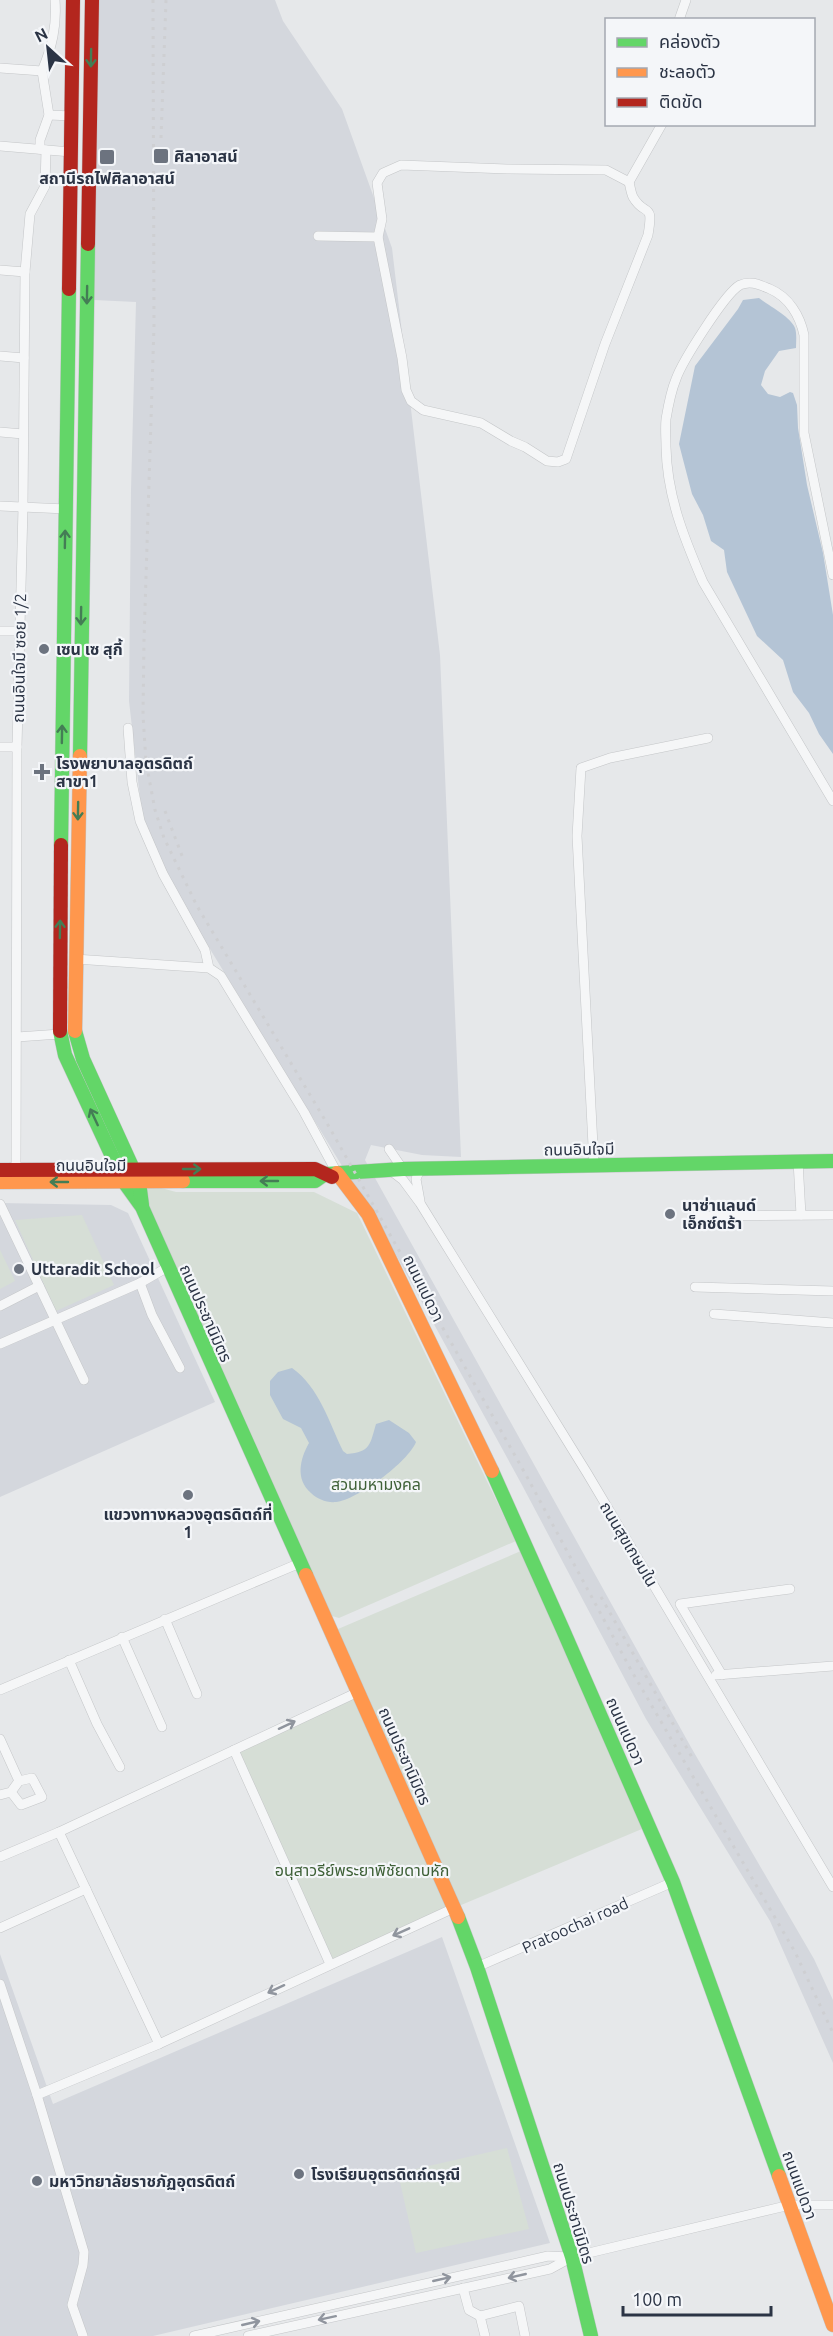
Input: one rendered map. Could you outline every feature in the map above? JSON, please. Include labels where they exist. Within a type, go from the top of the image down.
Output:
[{"type":"main road","name":"ถนนประชานิมิตร","points":[[73,0],[59,959],[60,1034],[65,1055],[122,1176],[142,1207],[454,1908],[477,1967],[572,2258],[591,2336]]},
{"type":"main road","name":"ถนนประชานิมิตร","points":[[92,0],[75,959],[76,1041],[136,1176],[142,1207]]},
{"type":"main road","points":[[69,268],[87,269]]},
{"type":"main road","name":"ถนนอินใจมี","points":[[0,1182],[122,1176],[315,1181],[331,1174],[397,1169],[833,1161]]},
{"type":"main road","name":"ถนนอินใจมี","points":[[0,1170],[122,1176]]},
{"type":"main road","points":[[348,1191],[349,1179],[355,1171]]},
{"type":"main road","name":"ถนนแปดวา","points":[[331,1174],[368,1214],[434,1345],[528,1548],[673,1882],[833,2325]]},
{"type":"street","points":[[55,0],[57,19],[52,46],[42,71],[48,114],[72,116]]},
{"type":"street","points":[[680,18],[686,0]]},
{"type":"street","points":[[52,46],[73,46]]},
{"type":"street","points":[[0,68],[42,71]]},
{"type":"street","name":"ถนนอินใจมี ซอย 1/2","points":[[16,1170],[17,747],[23,507],[25,272],[30,214],[45,186],[41,133],[48,114]]},
{"type":"street","points":[[629,182],[606,170],[401,165],[383,173],[377,183],[382,219],[378,237],[402,358],[406,390],[411,401],[423,410],[481,423],[547,461],[558,462],[566,459],[605,344],[648,235],[651,217],[648,209],[633,197],[629,182],[661,126]]},
{"type":"street","points":[[0,146],[71,152]]},
{"type":"street","points":[[318,236],[378,237]]},
{"type":"street","points":[[0,270],[25,272]]},
{"type":"street","points":[[833,575],[804,433],[804,335],[801,321],[794,309],[776,291],[755,282],[739,285],[725,300],[687,356],[675,380],[666,421],[666,469],[670,493],[687,545],[703,582],[833,801]]},
{"type":"street","points":[[0,356],[24,358]]},
{"type":"street","points":[[0,432],[23,434]]},
{"type":"street","points":[[0,506],[66,509]]},
{"type":"street","points":[[0,631],[20,631]]},
{"type":"street","points":[[128,728],[132,782],[140,821],[163,874],[205,950],[209,968]]},
{"type":"street","points":[[594,1165],[577,836],[581,768],[610,758],[708,738]]},
{"type":"street","points":[[0,747],[17,747]]},
{"type":"street","points":[[75,959],[209,968],[221,976],[304,1112],[331,1174]]},
{"type":"street","points":[[17,1036],[60,1034]]},
{"type":"street","name":"ถนนสุขเกษมใน","points":[[389,1149],[397,1169],[586,1473],[833,1887]]},
{"type":"street","points":[[798,1161],[801,1215]]},
{"type":"street","name":"ถนนสุขเกษมใน","points":[[420,1169],[416,1179],[420,1203]]},
{"type":"street","points":[[0,1204],[84,1380]]},
{"type":"street","points":[[699,1216],[833,1215]]},
{"type":"street","points":[[0,1344],[140,1283],[168,1267]]},
{"type":"street","points":[[140,1283],[152,1315],[180,1368]]},
{"type":"street","points":[[0,1306],[39,1286]]},
{"type":"street","points":[[695,1287],[833,1291]]},
{"type":"street","points":[[714,1314],[833,1323]]},
{"type":"street","points":[[0,1690],[300,1563]]},
{"type":"street","points":[[722,1675],[680,1604],[790,1589]]},
{"type":"street","points":[[165,1619],[197,1694]]},
{"type":"street","points":[[122,1637],[162,1727]]},
{"type":"street","points":[[69,1660],[97,1724],[120,1767]]},
{"type":"street","points":[[707,1676],[833,1666]]},
{"type":"street","points":[[0,1857],[59,1832],[358,1692]]},
{"type":"street","points":[[0,1739],[20,1781]]},
{"type":"street","points":[[234,1750],[330,1964]]},
{"type":"street","points":[[0,1795],[12,1792],[20,1781],[32,1778],[42,1797],[21,1805],[12,1792]]},
{"type":"street","points":[[59,1832],[159,2043]]},
{"type":"street","name":"Pratoochai road","points":[[477,1967],[673,1882]]},
{"type":"street","points":[[0,1928],[86,1888]]},
{"type":"street","points":[[37,2095],[159,2043],[454,1908]]},
{"type":"street","points":[[0,1984],[37,2095],[84,2252],[83,2265],[72,2305],[83,2336]]},
{"type":"street","points":[[248,2336],[550,2269],[572,2258],[790,2205],[833,2205]]},
{"type":"street","points":[[194,2336],[548,2256],[572,2258]]},
{"type":"street","points":[[463,2288],[469,2310],[480,2316],[519,2306],[525,2336]]},
{"type":"street","points":[[480,2316],[485,2336]]},
{"type":"shaded area","points":[[97,0],[275,0],[283,21],[342,109],[392,248],[440,655],[461,1157],[422,1155],[371,1145],[365,1160],[692,1749],[814,1959],[833,2000],[833,2063],[770,1921],[646,1719],[395,1253],[196,926],[163,866],[142,815],[129,701],[136,302],[94,300]]},
{"type":"shaded area","points":[[0,1203],[111,1205],[128,1213],[215,1402],[0,1497]]},
{"type":"shaded area","name":"โรงเรียนอุตรดิตถ์ดรุณี","points":[[442,1937],[550,2243],[153,2336],[0,2336],[0,1954],[53,2104]]},
{"type":"green space","name":"สวนมหามงคล","points":[[139,1182],[176,1192],[314,1192],[357,1213],[516,1541],[339,1618],[322,1613],[222,1388]]},
{"type":"green space","points":[[82,1215],[114,1285],[56,1311],[15,1220]]},
{"type":"green space","points":[[0,1250],[15,1281],[0,1289]]},
{"type":"green space","name":"อนุสาวรีย์พระยาพิชัยดาบหัก","points":[[528,1548],[649,1826],[454,1908],[330,1964],[234,1750],[358,1692],[331,1632]]},
{"type":"green space","points":[[507,2148],[529,2229],[416,2253],[398,2173]]},
{"type":"water","points":[[759,298],[789,320],[796,330],[796,348],[779,351],[765,371],[761,385],[768,394],[780,397],[790,392],[793,393],[797,405],[798,428],[807,485],[823,553],[833,615],[833,754],[819,734],[809,713],[793,692],[783,660],[757,636],[727,572],[724,550],[711,541],[703,515],[692,494],[679,444],[695,366],[743,300]]},
{"type":"water","points":[[292,1368],[316,1395],[343,1451],[347,1454],[365,1449],[371,1442],[376,1424],[389,1420],[409,1433],[416,1442],[411,1450],[381,1479],[356,1495],[336,1502],[316,1497],[306,1487],[301,1475],[301,1462],[309,1443],[301,1428],[283,1419],[270,1395],[270,1381],[278,1372]]},
{"type":"railway","points":[[153,0],[154,325],[143,715],[146,762],[155,810],[164,838],[197,906],[328,1125],[526,1475],[631,1670],[795,1952],[833,2033]]},
{"type":"railway","points":[[161,138],[166,0]]},
{"type":"railway","points":[[165,811],[184,861]]},
{"type":"railway","points":[[601,1597],[693,1759]]},
{"type":"traffic: fast","points":[[80,756],[88,244]]},
{"type":"traffic: fast","points":[[61,845],[69,289]]},
{"type":"traffic: fast","points":[[60,1031],[65,1055],[124,1182],[142,1207],[306,1575]]},
{"type":"traffic: fast","points":[[75,1031],[83,1059],[139,1182],[142,1205]]},
{"type":"traffic: fast","points":[[183,1181],[315,1181],[325,1174],[403,1169],[833,1161]]},
{"type":"traffic: fast","points":[[492,1471],[673,1882],[779,2176]]},
{"type":"traffic: fast","points":[[458,1917],[477,1967],[572,2257],[591,2336]]},
{"type":"traffic: slow","points":[[75,1031],[80,756]]},
{"type":"traffic: slow","points":[[337,1173],[368,1214],[492,1471]]},
{"type":"traffic: slow","points":[[0,1182],[183,1181]]},
{"type":"traffic: slow","points":[[306,1575],[458,1917]]},
{"type":"traffic: slow","points":[[779,2176],[833,2325]]},
{"type":"traffic: jam","points":[[69,289],[73,0]]},
{"type":"traffic: jam","points":[[88,244],[92,0]]},
{"type":"traffic: jam","points":[[60,1031],[61,845]]},
{"type":"traffic: jam","points":[[0,1170],[315,1169],[332,1177]]},
{"type":"place","name":"ศิลาอาสน์","points":[[161,156]]},
{"type":"place","name":"สถานีรถไฟศิลาอาสน์","points":[[107,157]]},
{"type":"place","name":"เซน เซ สุกี้","points":[[44,649]]},
{"type":"place","name":"โรงพยาบาลอุตรดิตถ์ สาขา1","points":[[42,772]]},
{"type":"place","name":"นาซ่าแลนด์ เอ็กซ์ตร้า","points":[[670,1214]]},
{"type":"place","name":"Uttaradit School","points":[[19,1269]]},
{"type":"place","name":"แขวงทางหลวงอุตรดิตถ์ที่ 1","points":[[188,1495]]},
{"type":"place","name":"โรงเรียนอุตรดิตถ์ดรุณี","points":[[299,2174]]},
{"type":"place","name":"มหาวิทยาลัยราชภัฏอุตรดิตถ์","points":[[37,2181]]}]
